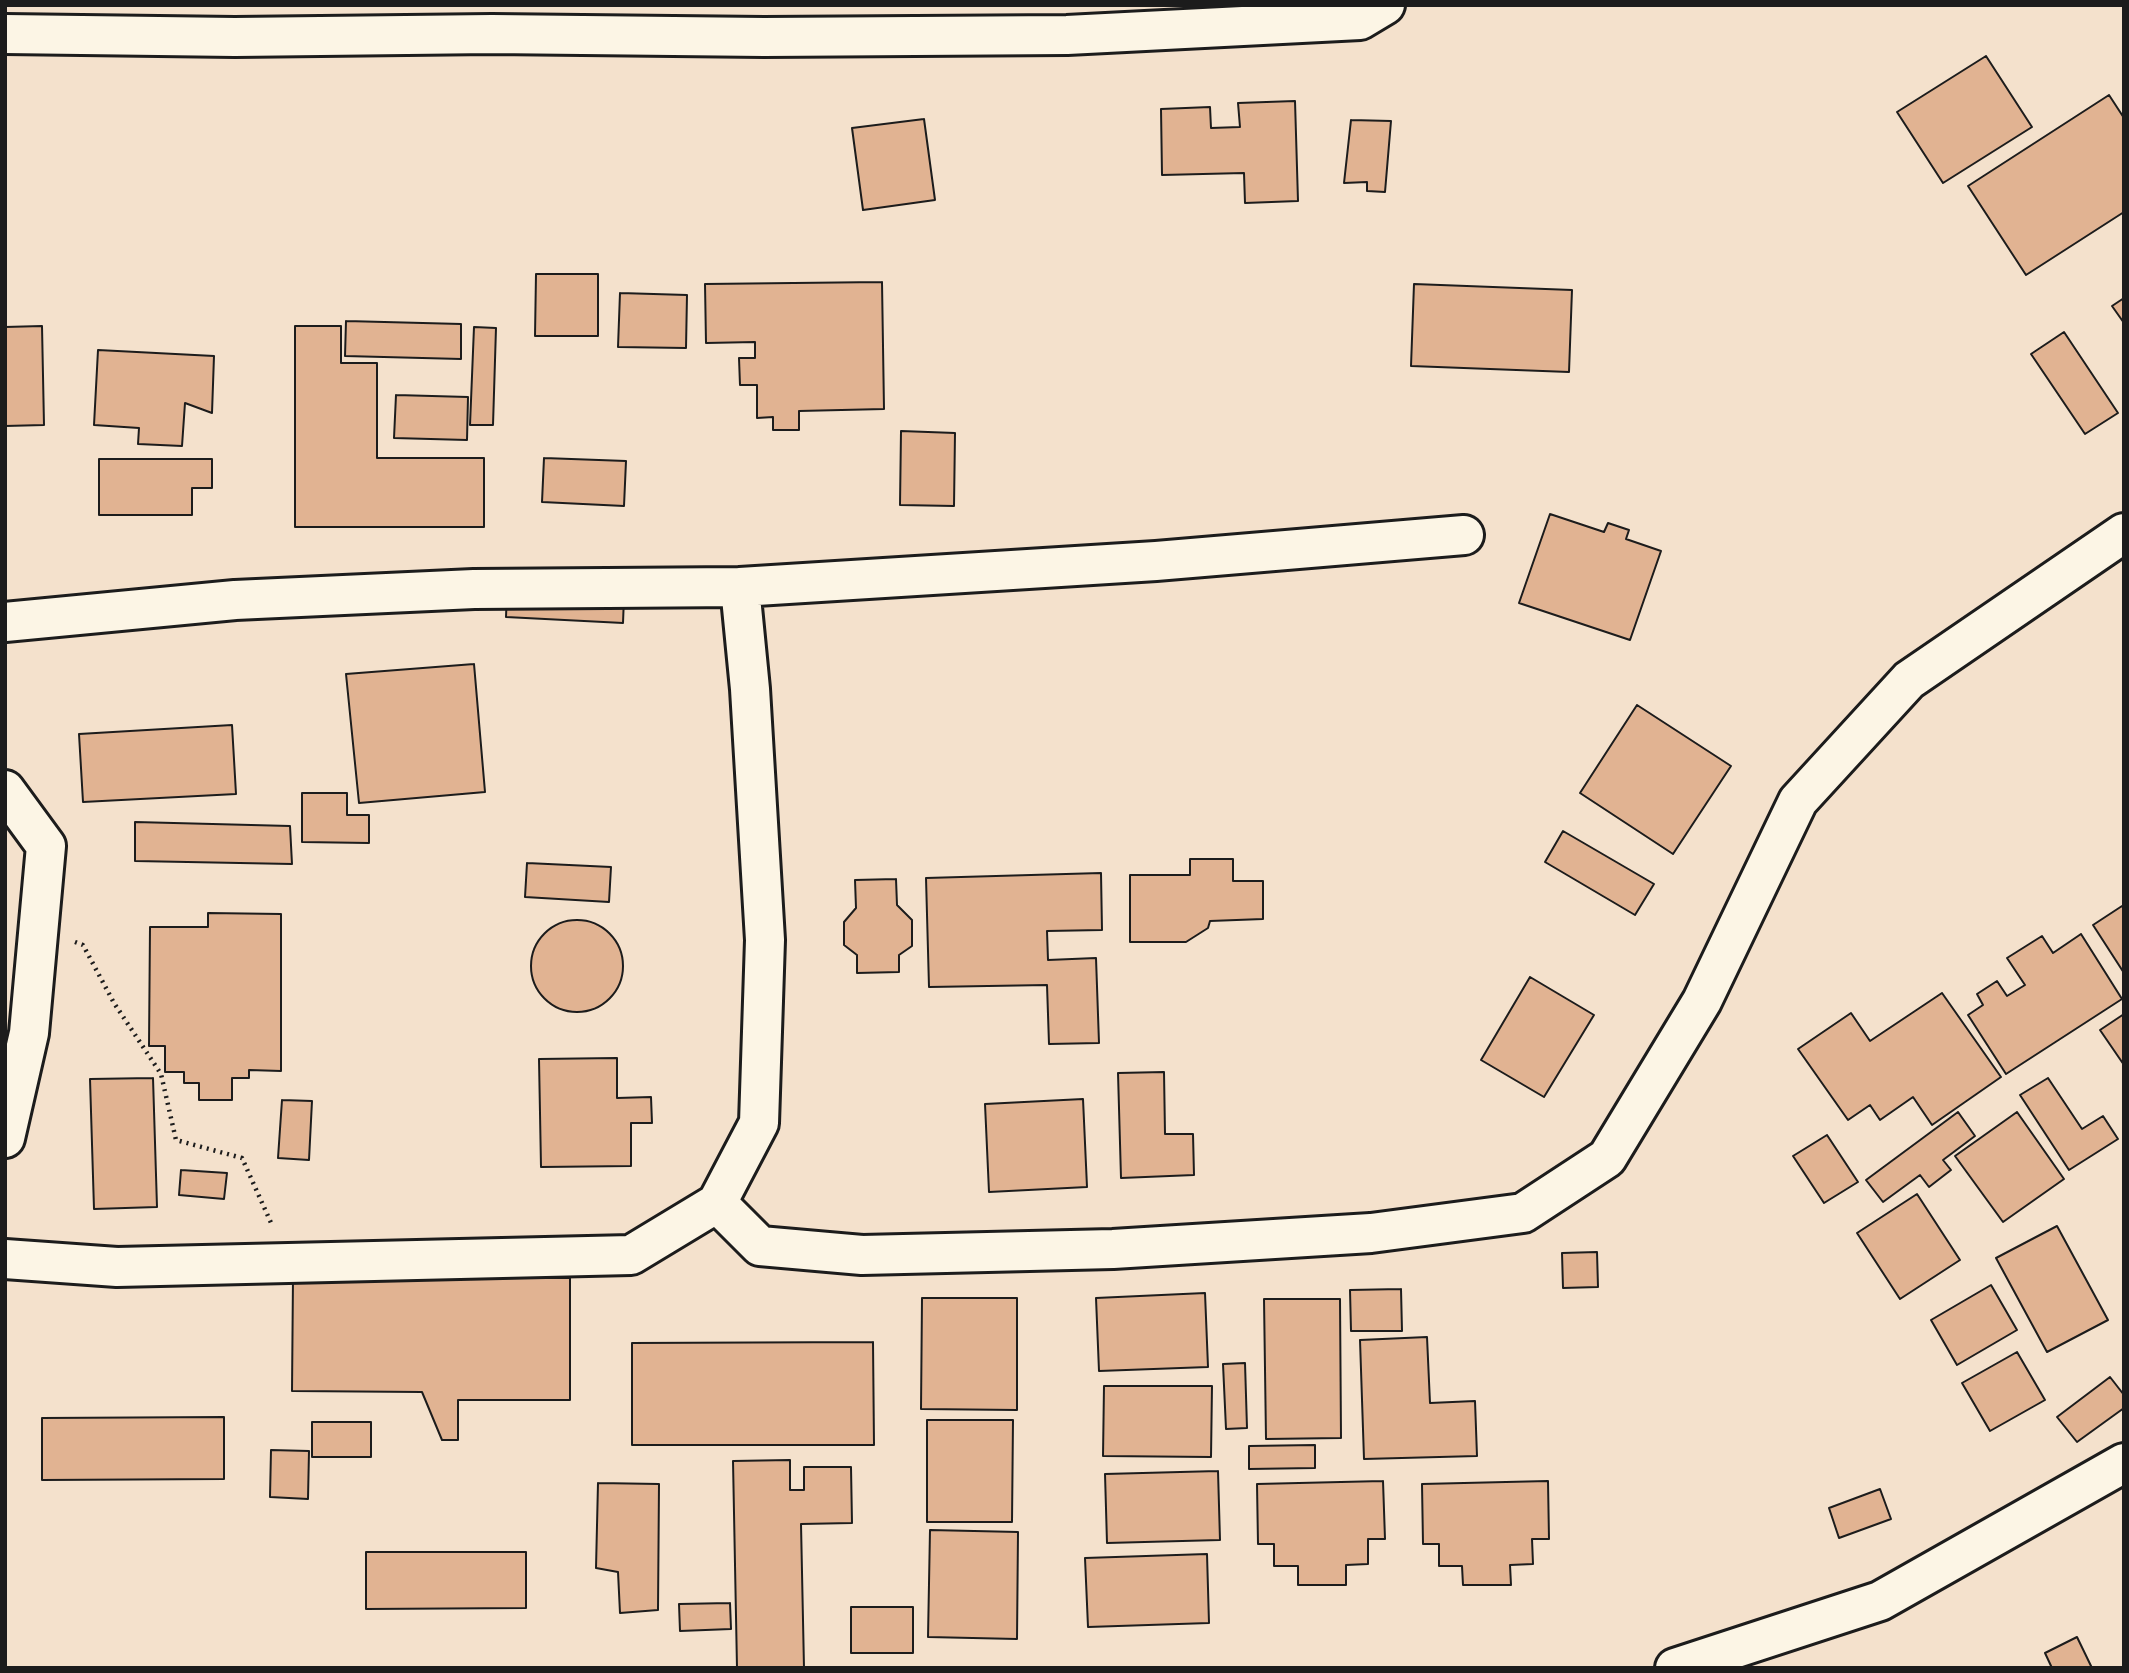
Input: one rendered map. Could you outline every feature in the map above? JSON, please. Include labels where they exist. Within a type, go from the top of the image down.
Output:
[{"type":"street","points":[[5,34],[235,37],[492,34],[1067,36],[1360,20],[1385,5]]},
{"type":"street","points":[[717,1203],[760,1246],[862,1255],[1113,1249],[1371,1233],[1523,1213],[1607,1158],[1702,1001],[1798,801],[1909,680],[2124,533]]},
{"type":"street","points":[[5,622],[235,600],[474,589],[740,587],[1156,561],[1464,535]]},
{"type":"street","points":[[5,1259],[117,1267],[631,1255],[717,1203],[759,1123],[765,940],[750,689],[740,587]]},
{"type":"street","points":[[5,790],[46,846],[29,1034],[5,1138]]},
{"type":"street","points":[[1675,1668],[1880,1601],[2124,1463]]},
{"type":"path","points":[[38,928],[83,945],[114,1003],[161,1074],[176,1140],[242,1158],[271,1223],[293,1263]]},
{"type":"building","points":[[1986,56],[2032,127],[1943,183],[1897,112]]},
{"type":"building","points":[[2109,95],[2124,118],[2124,212],[2026,275],[1968,186]]},
{"type":"building","points":[[1295,101],[1298,201],[1245,203],[1244,173],[1162,175],[1161,109],[1210,107],[1211,128],[1240,127],[1238,103]]},
{"type":"building","points":[[924,119],[935,200],[863,210],[852,128]]},
{"type":"building","points":[[1351,120],[1391,121],[1385,192],[1367,191],[1367,182],[1344,183]]},
{"type":"building","points":[[536,274],[598,274],[598,336],[535,336]]},
{"type":"building","points":[[882,282],[884,409],[799,411],[799,430],[773,430],[773,417],[757,418],[757,385],[740,385],[739,358],[755,358],[755,342],[706,343],[705,284]]},
{"type":"building","points":[[1414,284],[1572,290],[1569,372],[1411,366]]},
{"type":"building","points":[[620,293],[687,295],[686,348],[618,347]]},
{"type":"building","points":[[2124,298],[2124,323],[2112,306]]},
{"type":"building","points":[[346,321],[461,324],[461,359],[345,356]]},
{"type":"building","points":[[42,326],[44,425],[5,426],[5,327]]},
{"type":"building","points":[[295,326],[341,326],[341,363],[377,363],[377,458],[484,458],[484,527],[295,527]]},
{"type":"building","points":[[474,327],[496,328],[493,425],[470,425]]},
{"type":"building","points":[[2064,332],[2118,413],[2085,434],[2031,354]]},
{"type":"building","points":[[98,350],[214,356],[212,413],[185,403],[182,446],[138,444],[139,428],[94,425]]},
{"type":"building","points":[[396,395],[468,397],[467,440],[394,438]]},
{"type":"building","points":[[901,431],[955,433],[954,506],[900,505]]},
{"type":"building","points":[[544,458],[626,461],[624,506],[542,502]]},
{"type":"building","points":[[99,459],[212,459],[212,488],[192,488],[192,515],[99,515]]},
{"type":"building","points":[[1550,514],[1604,532],[1608,523],[1629,530],[1626,539],[1661,551],[1630,640],[1519,603]]},
{"type":"building","points":[[507,590],[624,597],[623,623],[506,617]]},
{"type":"building","points":[[474,664],[485,792],[359,803],[346,674]]},
{"type":"building","points":[[1637,705],[1731,766],[1673,854],[1580,793]]},
{"type":"building","points":[[232,725],[236,794],[83,802],[79,734]]},
{"type":"building","points":[[302,793],[347,793],[347,815],[369,815],[369,843],[302,842]]},
{"type":"building","points":[[135,822],[290,826],[292,864],[135,861]]},
{"type":"building","points":[[1563,831],[1654,884],[1635,915],[1545,862]]},
{"type":"building","points":[[1190,859],[1233,859],[1233,881],[1263,881],[1263,919],[1210,921],[1208,928],[1186,942],[1130,942],[1130,875],[1190,875]]},
{"type":"building","points":[[527,863],[611,867],[609,902],[525,897]]},
{"type":"building","points":[[1101,873],[1102,930],[1047,931],[1048,960],[1096,958],[1099,1043],[1049,1044],[1047,985],[929,987],[926,878]]},
{"type":"building","points":[[896,879],[897,905],[912,920],[912,946],[899,955],[899,972],[857,973],[857,955],[844,945],[844,922],[856,908],[855,880]]},
{"type":"building","points":[[2122,906],[2124,909],[2124,973],[2093,925]]},
{"type":"building","points":[[208,913],[281,914],[281,1071],[249,1070],[249,1078],[232,1078],[232,1100],[199,1100],[199,1083],[184,1083],[184,1072],[165,1072],[165,1046],[149,1046],[150,927],[208,927]]},
{"type":"building","points":[[577,920],[594,924],[609,934],[619,949],[623,966],[619,983],[609,998],[594,1008],[577,1012],[560,1008],[545,998],[535,983],[531,966],[535,949],[545,934],[560,924]]},
{"type":"building","points":[[2081,934],[2122,999],[2006,1074],[1968,1015],[1983,1005],[1977,994],[1997,981],[2007,996],[2025,985],[2007,958],[2042,936],[2053,953]]},
{"type":"building","points":[[1530,977],[1594,1015],[1544,1097],[1481,1060]]},
{"type":"building","points":[[1942,993],[2001,1077],[1932,1125],[1913,1097],[1880,1120],[1870,1105],[1848,1120],[1798,1049],[1851,1013],[1870,1041]]},
{"type":"building","points":[[2124,1014],[2124,1065],[2100,1030]]},
{"type":"building","points":[[617,1058],[617,1098],[651,1097],[652,1123],[631,1123],[631,1166],[541,1167],[539,1059]]},
{"type":"building","points":[[1164,1072],[1165,1134],[1193,1134],[1194,1175],[1121,1178],[1118,1073]]},
{"type":"building","points":[[153,1078],[157,1207],[94,1209],[90,1079]]},
{"type":"building","points":[[2048,1078],[2082,1129],[2103,1116],[2118,1139],[2069,1170],[2020,1095]]},
{"type":"building","points":[[1083,1099],[1087,1187],[989,1192],[985,1104]]},
{"type":"building","points":[[282,1100],[312,1101],[309,1160],[278,1158]]},
{"type":"building","points":[[1958,1112],[1975,1136],[1943,1160],[1951,1170],[1929,1187],[1920,1175],[1883,1202],[1866,1180]]},
{"type":"building","points":[[2017,1112],[2064,1179],[2003,1222],[1955,1156]]},
{"type":"building","points":[[1827,1135],[1858,1182],[1824,1203],[1793,1156]]},
{"type":"building","points":[[181,1170],[227,1173],[224,1199],[179,1195]]},
{"type":"building","points":[[1917,1194],[1960,1260],[1900,1299],[1857,1233]]},
{"type":"building","points":[[2057,1226],[2108,1320],[2047,1352],[1996,1258]]},
{"type":"building","points":[[1597,1252],[1598,1287],[1563,1288],[1562,1253]]},
{"type":"building","points":[[293,1277],[570,1278],[570,1400],[458,1400],[458,1440],[442,1440],[422,1392],[292,1391]]},
{"type":"building","points":[[1991,1285],[2017,1330],[1957,1365],[1931,1320]]},
{"type":"building","points":[[1401,1289],[1402,1331],[1351,1331],[1350,1290]]},
{"type":"building","points":[[1205,1293],[1208,1367],[1099,1371],[1096,1298]]},
{"type":"building","points":[[922,1298],[1017,1298],[1017,1410],[921,1409]]},
{"type":"building","points":[[1264,1299],[1340,1299],[1341,1438],[1266,1439]]},
{"type":"building","points":[[1427,1337],[1430,1403],[1475,1401],[1477,1456],[1364,1459],[1360,1340]]},
{"type":"building","points":[[873,1342],[874,1445],[632,1445],[632,1343]]},
{"type":"building","points":[[2017,1352],[2045,1400],[1990,1431],[1962,1383]]},
{"type":"building","points":[[1245,1363],[1247,1428],[1226,1429],[1223,1364]]},
{"type":"building","points":[[2110,1377],[2124,1395],[2124,1408],[2077,1442],[2057,1417]]},
{"type":"building","points":[[1104,1386],[1212,1386],[1211,1457],[1103,1456]]},
{"type":"building","points":[[224,1417],[224,1479],[42,1480],[42,1418]]},
{"type":"building","points":[[927,1420],[1013,1420],[1012,1522],[927,1522]]},
{"type":"building","points":[[312,1422],[371,1422],[371,1457],[312,1457]]},
{"type":"building","points":[[1315,1445],[1315,1468],[1249,1469],[1249,1446]]},
{"type":"building","points":[[271,1450],[309,1451],[308,1499],[270,1497]]},
{"type":"building","points":[[790,1460],[790,1490],[804,1490],[804,1467],[851,1467],[852,1523],[801,1524],[804,1668],[737,1668],[733,1461]]},
{"type":"building","points":[[1218,1471],[1220,1540],[1107,1543],[1105,1474]]},
{"type":"building","points":[[1383,1481],[1385,1539],[1368,1539],[1368,1564],[1346,1565],[1346,1585],[1298,1585],[1298,1566],[1274,1566],[1274,1544],[1258,1544],[1257,1484]]},
{"type":"building","points":[[1548,1481],[1549,1539],[1532,1539],[1533,1564],[1510,1565],[1511,1585],[1463,1585],[1462,1566],[1439,1566],[1439,1544],[1423,1544],[1422,1484]]},
{"type":"building","points":[[598,1483],[659,1484],[658,1610],[620,1613],[618,1572],[596,1568]]},
{"type":"building","points":[[1880,1489],[1891,1519],[1839,1538],[1829,1508]]},
{"type":"building","points":[[930,1530],[1018,1532],[1017,1639],[928,1637]]},
{"type":"building","points":[[366,1552],[526,1552],[526,1608],[366,1609]]},
{"type":"building","points":[[1207,1554],[1209,1623],[1088,1627],[1085,1558]]},
{"type":"building","points":[[730,1603],[731,1629],[680,1631],[679,1604]]},
{"type":"building","points":[[851,1607],[913,1607],[913,1653],[851,1653]]},
{"type":"building","points":[[2077,1637],[2092,1668],[2052,1668],[2045,1653]]}]
